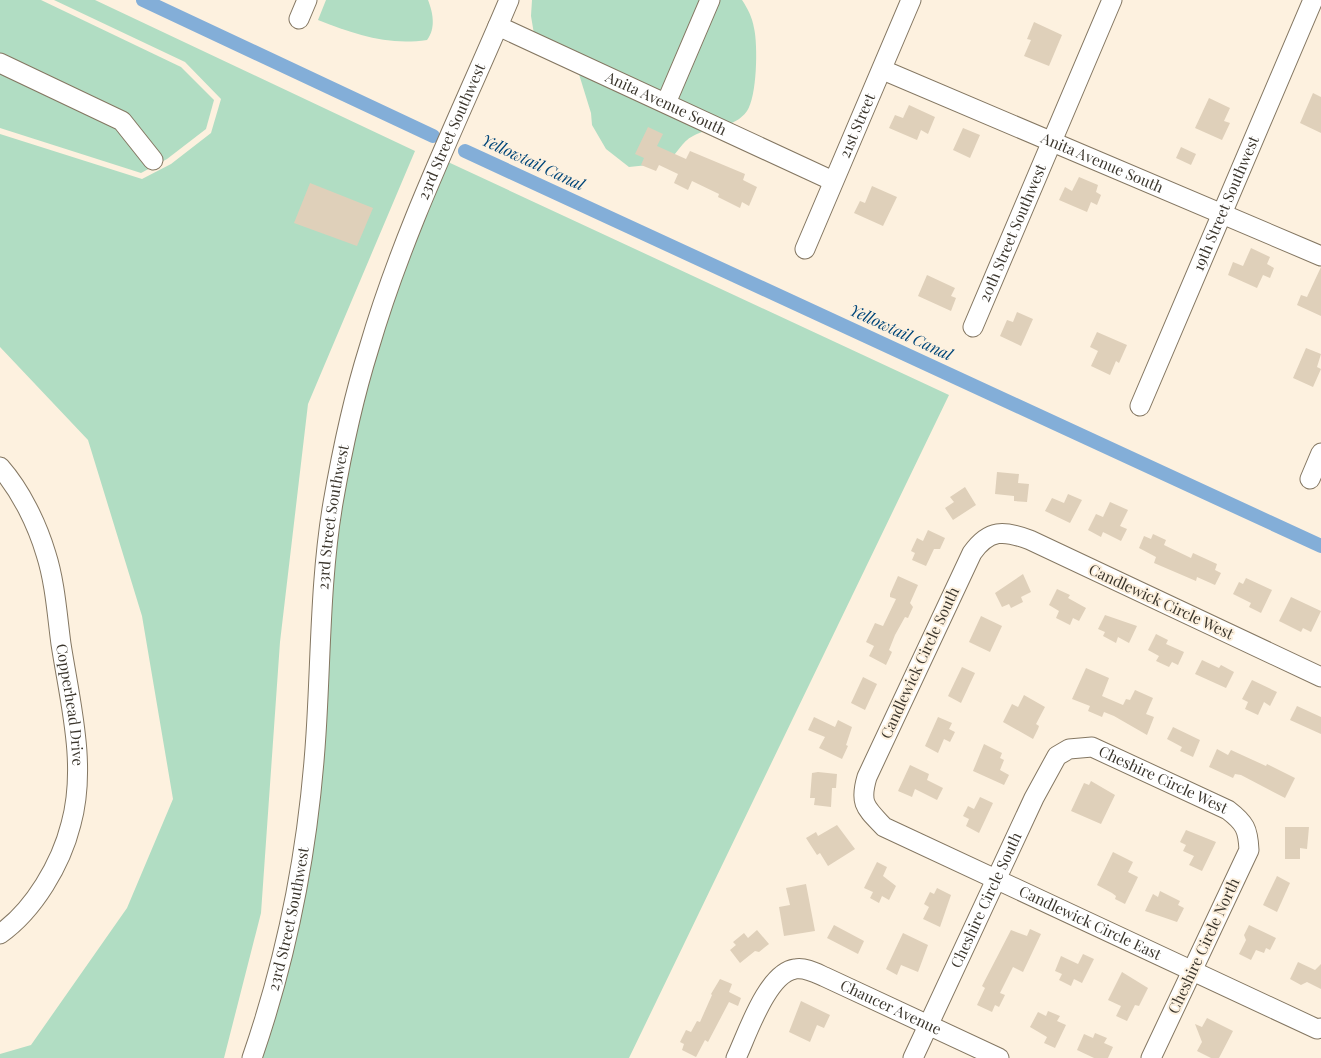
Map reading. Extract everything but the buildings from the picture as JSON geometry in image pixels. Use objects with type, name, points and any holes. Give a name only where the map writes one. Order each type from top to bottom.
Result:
[{"type":"street","points":[[299,19],[307,0]]},
{"type":"street","name":"23rd Street Southwest","points":[[252,1058],[277,979],[303,858],[316,734],[324,572],[333,503],[353,405],[368,348],[394,274],[509,0]]},
{"type":"street","points":[[666,103],[710,0]]},
{"type":"street","name":"21st Street","points":[[805,249],[883,70],[911,0]]},
{"type":"street","name":"20th Street Southwest","points":[[973,326],[1112,0]]},
{"type":"street","name":"19th Street Southwest","points":[[1140,406],[1313,0]]},
{"type":"street","name":"Anita Avenue South","points":[[498,26],[833,181]]},
{"type":"street","points":[[0,63],[122,121],[153,160]]},
{"type":"street","name":"Anita Avenue South","points":[[883,70],[1321,256]]},
{"type":"street","points":[[1310,479],[1321,453]]},
{"type":"street","name":"Copperhead Drive","points":[[0,467],[11,479],[46,554],[75,732],[78,776],[72,824],[58,861],[36,896],[8,928],[0,934]]},
{"type":"street","name":"Candlewick Circle West","points":[[1000,533],[1013,534],[1030,540],[1321,678]]},
{"type":"street","name":"Candlewick Circle South","points":[[865,808],[862,793],[867,777],[972,553],[981,540],[1000,533]]},
{"type":"street","name":"Cheshire Circle West","points":[[1069,749],[1092,748],[1149,773],[1228,810],[1240,819],[1248,832]]},
{"type":"street","name":"Cheshire Circle South","points":[[913,1058],[1034,798],[1057,756],[1069,749]]},
{"type":"street","name":"Candlewick Circle East","points":[[865,808],[884,827],[1317,1029],[1321,1028]]},
{"type":"street","name":"Cheshire Circle North","points":[[1151,1058],[1249,850],[1248,832]]},
{"type":"street","name":"Chaucer Avenue","points":[[736,1058],[772,983],[781,974],[795,969],[810,970],[998,1058]]},
{"type":"green space","points":[[0,0],[41,0],[181,67],[214,100],[206,129],[167,159],[141,173],[0,128]]},
{"type":"green space","points":[[54,0],[95,0],[415,151],[308,404],[280,642],[261,913],[224,1058],[0,1058],[0,1054],[31,1045],[127,908],[173,799],[142,616],[88,440],[0,347],[0,134],[142,179],[171,164],[211,133],[221,99],[185,62]]},
{"type":"green space","points":[[326,0],[428,0],[432,15],[432,31],[427,40],[412,41],[384,40],[358,34],[318,20]]},
{"type":"green space","points":[[532,0],[742,0],[752,20],[756,46],[755,83],[747,111],[736,121],[689,138],[667,163],[629,167],[606,149],[592,125],[591,113],[578,71],[535,40],[531,16]]},
{"type":"green space","points":[[448,162],[949,395],[629,1058],[260,1058],[284,981],[337,529],[360,407],[400,277]]},
{"type":"waterway","name":"Yellowtail Canal","points":[[143,0],[433,136]]},
{"type":"waterway","name":"Yellowtail Canal","points":[[465,151],[1321,546]]}]
